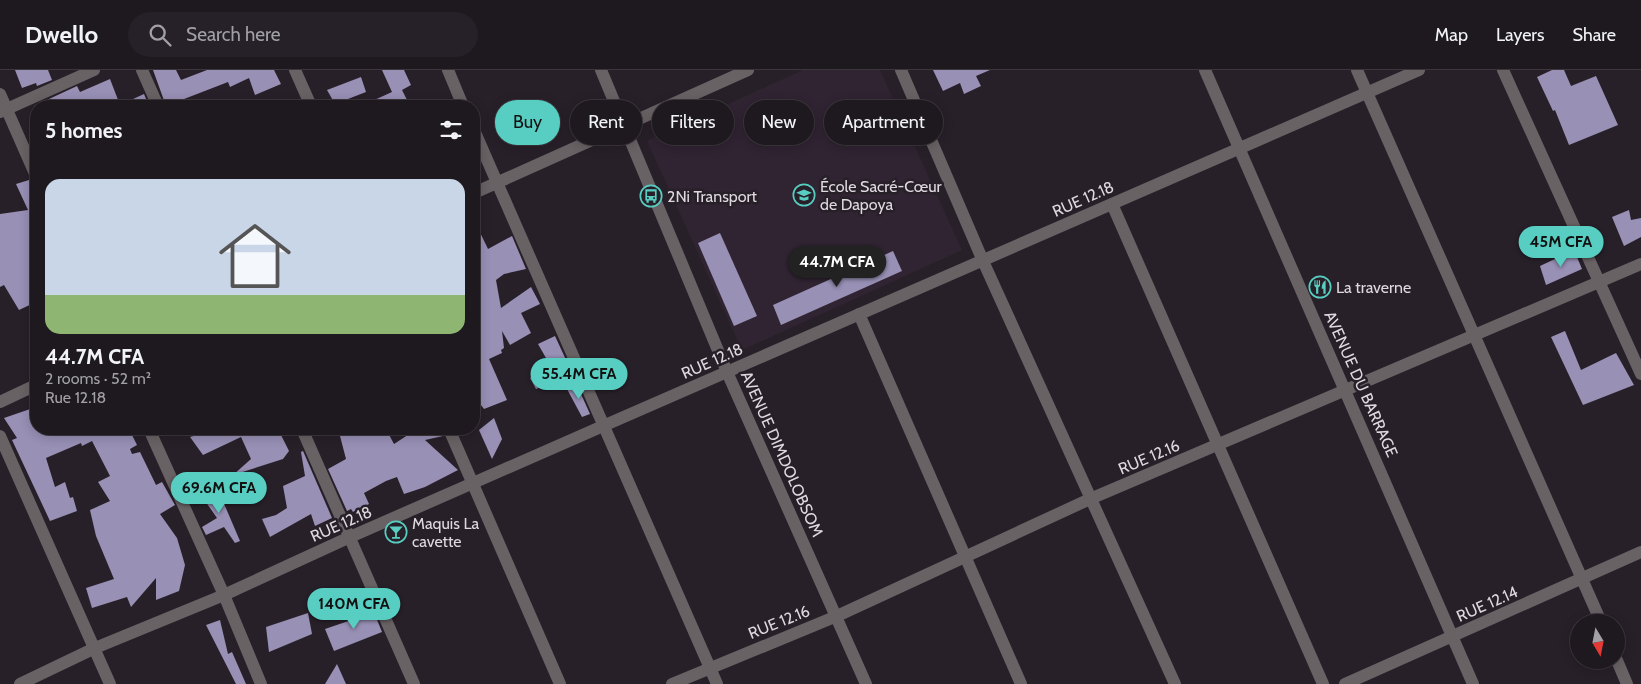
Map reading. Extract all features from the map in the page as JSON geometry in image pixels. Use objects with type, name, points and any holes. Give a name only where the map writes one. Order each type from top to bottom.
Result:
[{"type":"street","points":[[3,110],[94,70]]},
{"type":"street","points":[[142,70],[155,100]]},
{"type":"street","points":[[295,70],[308,100]]},
{"type":"street","points":[[448,70],[460,100]]},
{"type":"street","name":"AVENUE DIMDOLOBSOM","points":[[601,70],[614,100]]},
{"type":"street","points":[[642,118],[748,70]]},
{"type":"street","points":[[901,70],[983,261],[1175,684]]},
{"type":"street","name":"AVENUE DU BARRAGE","points":[[1205,70],[1454,636],[1473,684]]},
{"type":"street","points":[[1357,70],[1597,614]]},
{"type":"street","name":"RUE 12.18","points":[[20,684],[94,648],[224,596],[350,537],[1419,70]]},
{"type":"street","points":[[1503,70],[1641,374]]},
{"type":"street","points":[[0,94],[3,110],[30,164]]},
{"type":"street","points":[[480,144],[717,684]]},
{"type":"street","points":[[480,190],[582,145]]},
{"type":"street","name":"AVENUE DIMDOLOBSOM","points":[[633,145],[727,372],[866,684]]},
{"type":"street","points":[[1112,204],[1220,444],[1324,684]]},
{"type":"street","name":"RUE 12.16","points":[[672,684],[837,616],[1090,500],[1345,389],[1600,283],[1641,264]]},
{"type":"street","points":[[859,314],[1021,684]]},
{"type":"street","points":[[0,402],[30,388]]},
{"type":"street","points":[[152,435],[261,684]]},
{"type":"street","points":[[305,435],[414,684]]},
{"type":"street","points":[[452,435],[560,684]]},
{"type":"street","points":[[0,436],[110,684]]},
{"type":"street","name":"RUE 12.14","points":[[1345,684],[1582,580],[1641,552]]},
{"type":"street","points":[[1621,669],[1627,684]]},
{"type":"shaded area","name":"École Sacré-Cœur de Dapoya","points":[[803,70],[880,70],[894,100],[824,100],[824,145],[914,145],[962,250],[742,350],[647,141],[652,139],[652,145],[734,145],[734,101]]},
{"type":"building","points":[[15,70],[48,70],[52,80],[37,86],[36,83],[22,88]]},
{"type":"building","points":[[153,70],[176,70],[181,80],[207,70],[274,70],[281,84],[255,95],[249,78],[230,87],[228,82],[182,100],[164,100]]},
{"type":"building","points":[[382,70],[404,70],[411,85],[402,90],[407,100],[374,100],[392,92]]},
{"type":"building","points":[[933,70],[990,70],[976,76],[981,86],[964,94],[960,83],[943,91]]},
{"type":"building","points":[[1552,70],[1564,70],[1571,86],[1596,76],[1618,125],[1569,145],[1555,110],[1553,111],[1537,77]]},
{"type":"building","points":[[361,77],[366,92],[345,100],[333,100],[327,90]]},
{"type":"building","points":[[110,79],[118,100],[47,100],[77,86],[80,92]]},
{"type":"building","points":[[144,94],[146,100],[131,100]]},
{"type":"building","points":[[30,181],[30,305],[19,310],[4,285],[0,287],[0,214],[28,210],[16,184]]},
{"type":"building","points":[[1629,210],[1631,220],[1641,218],[1641,237],[1624,246],[1612,217]]},
{"type":"building","points":[[480,232],[488,249],[512,236],[526,269],[504,274],[496,280],[501,308],[531,287],[540,304],[521,313],[531,333],[510,345],[502,331],[504,348],[501,350],[502,353],[489,359],[507,400],[484,409],[480,404]]},
{"type":"building","points":[[720,233],[757,316],[734,326],[698,243]]},
{"type":"building","points":[[1574,250],[1582,269],[1546,285],[1540,266]]},
{"type":"building","points":[[893,251],[902,271],[781,325],[773,305]]},
{"type":"building","points":[[1565,331],[1581,370],[1616,353],[1634,385],[1583,405],[1551,337]]},
{"type":"building","points":[[555,336],[573,375],[536,389],[530,378],[550,365],[538,344]]},
{"type":"building","points":[[576,383],[590,414],[582,417],[567,389]]},
{"type":"building","points":[[30,409],[30,435],[132,435],[137,445],[130,449],[132,454],[140,452],[156,485],[162,482],[175,505],[160,514],[177,538],[185,565],[179,591],[156,600],[156,578],[131,607],[127,597],[92,608],[86,588],[114,579],[96,536],[90,510],[110,501],[98,482],[110,476],[92,441],[82,446],[81,443],[46,458],[55,487],[65,482],[70,498],[73,497],[77,511],[50,521],[12,440],[17,438],[4,418]]},
{"type":"building","points":[[494,418],[502,439],[492,459],[480,432],[480,429]]},
{"type":"building","points":[[197,435],[281,435],[289,451],[283,459],[233,475],[251,459],[241,437],[203,455],[190,437]]},
{"type":"building","points":[[389,435],[394,444],[408,435],[443,435],[425,440],[458,470],[425,487],[404,494],[397,477],[386,481],[364,493],[369,504],[353,512],[351,509],[347,511],[328,469],[346,459],[340,436]]},
{"type":"building","points":[[303,451],[332,518],[315,526],[311,514],[270,537],[262,519],[276,515],[287,508],[283,486],[305,476],[301,452]]},
{"type":"building","points":[[216,485],[240,541],[235,543],[224,527],[206,535],[202,527],[217,518],[201,495]]},
{"type":"building","points":[[371,605],[382,632],[334,651],[325,629],[366,615],[363,609]]},
{"type":"building","points":[[308,613],[312,634],[269,652],[266,627]]},
{"type":"building","points":[[220,620],[228,654],[232,652],[246,684],[236,684],[206,625]]},
{"type":"building","points":[[337,664],[346,684],[325,684]]},
{"type":"place","name":"École Sacré-Cœur de Dapoya","points":[[804,195]]},
{"type":"place","name":"2Ni Transport","points":[[651,196]]},
{"type":"place","name":"La traverne","points":[[1320,287]]},
{"type":"place","name":"Maquis La cavette","points":[[396,532]]}]
